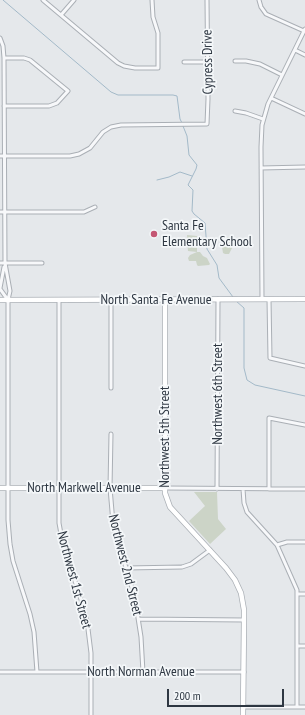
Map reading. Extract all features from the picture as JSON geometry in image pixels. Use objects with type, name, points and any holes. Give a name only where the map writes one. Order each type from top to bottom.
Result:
[{"type":"street","points":[[43,0],[124,66],[135,68],[158,68],[158,33],[153,17],[152,0]]},
{"type":"street","points":[[61,15],[74,0]]},
{"type":"street","name":"Cypress Drive","points":[[5,156],[70,156],[79,154],[90,148],[103,132],[115,126],[207,124],[207,0]]},
{"type":"street","points":[[259,0],[261,7],[266,14],[304,30],[263,119],[261,136],[262,299]]},
{"type":"street","points":[[0,38],[3,46],[4,58],[5,263],[10,291],[8,300],[8,520],[10,544],[16,572],[32,623],[36,649],[37,672]]},
{"type":"street","points":[[104,51],[107,48]]},
{"type":"street","points":[[295,50],[305,55]]},
{"type":"street","points":[[4,58],[24,58],[30,60],[68,91],[57,103],[50,106],[4,106]]},
{"type":"street","points":[[235,61],[246,61],[260,64],[282,75]]},
{"type":"street","points":[[184,62],[208,62]]},
{"type":"street","points":[[272,98],[305,114]]},
{"type":"street","points":[[235,111],[263,119]]},
{"type":"street","points":[[0,156],[5,156]]},
{"type":"street","points":[[261,168],[305,167]]},
{"type":"street","points":[[0,212],[84,212],[95,207]]},
{"type":"street","points":[[5,263],[0,289],[8,300]]},
{"type":"street","points":[[0,264],[42,263]]},
{"type":"street","name":"Northwest 6th Street","points":[[217,489],[218,299]]},
{"type":"street","points":[[269,299],[270,358],[305,366]]},
{"type":"street","name":"North Santa Fe Avenue","points":[[0,300],[305,299]]},
{"type":"street","name":"Northwest 1st Street","points":[[59,300],[60,531],[63,545],[86,616],[90,639],[91,715]]},
{"type":"street","points":[[111,300],[111,388]]},
{"type":"street","name":"Northwest 5th Street","points":[[165,300],[166,496],[170,507],[226,568],[238,586],[242,600],[244,620],[243,715]]},
{"type":"street","points":[[269,489],[269,418],[305,425]]},
{"type":"street","name":"Northwest 2nd Street","points":[[111,434],[110,488],[112,511],[115,533],[134,593],[139,619],[143,672]]},
{"type":"street","name":"North Markwell Avenue","points":[[0,488],[305,489]]},
{"type":"street","points":[[243,489],[244,503],[247,512],[277,545],[296,586],[298,594],[297,707]]},
{"type":"street","points":[[277,545],[288,542],[305,542]]},
{"type":"street","points":[[126,568],[182,567],[191,564],[210,550]]},
{"type":"street","points":[[298,594],[305,594]]},
{"type":"street","points":[[139,619],[244,620]]},
{"type":"street","points":[[297,646],[305,646]]},
{"type":"street","name":"North Norman Avenue","points":[[0,672],[244,672]]},
{"type":"street","points":[[243,707],[305,707]]},
{"type":"shaded area","points":[[187,235],[197,236],[197,252],[188,251]]},
{"type":"shaded area","points":[[227,237],[232,237],[233,246],[229,254],[225,254],[223,253],[222,247],[227,246]]},
{"type":"shaded area","points":[[200,252],[207,258],[210,264],[209,265],[198,266],[196,261],[189,261],[188,258],[190,255]]},
{"type":"shaded area","points":[[194,492],[217,492],[218,519],[226,529],[210,544],[189,521],[205,506]]},
{"type":"waterway","points":[[3,0],[111,92],[118,95],[177,96],[180,119],[182,123]]},
{"type":"waterway","points":[[183,126],[187,136],[189,155],[197,165],[188,185],[193,190],[192,211],[205,223],[207,249],[217,265],[219,278],[233,297]]},
{"type":"waterway","points":[[157,180],[180,172],[192,176]]},
{"type":"waterway","points":[[236,301],[244,308],[244,368],[247,380],[255,385],[305,396]]},
{"type":"place","name":"Santa Fe Elementary School","points":[[154,234]]}]
